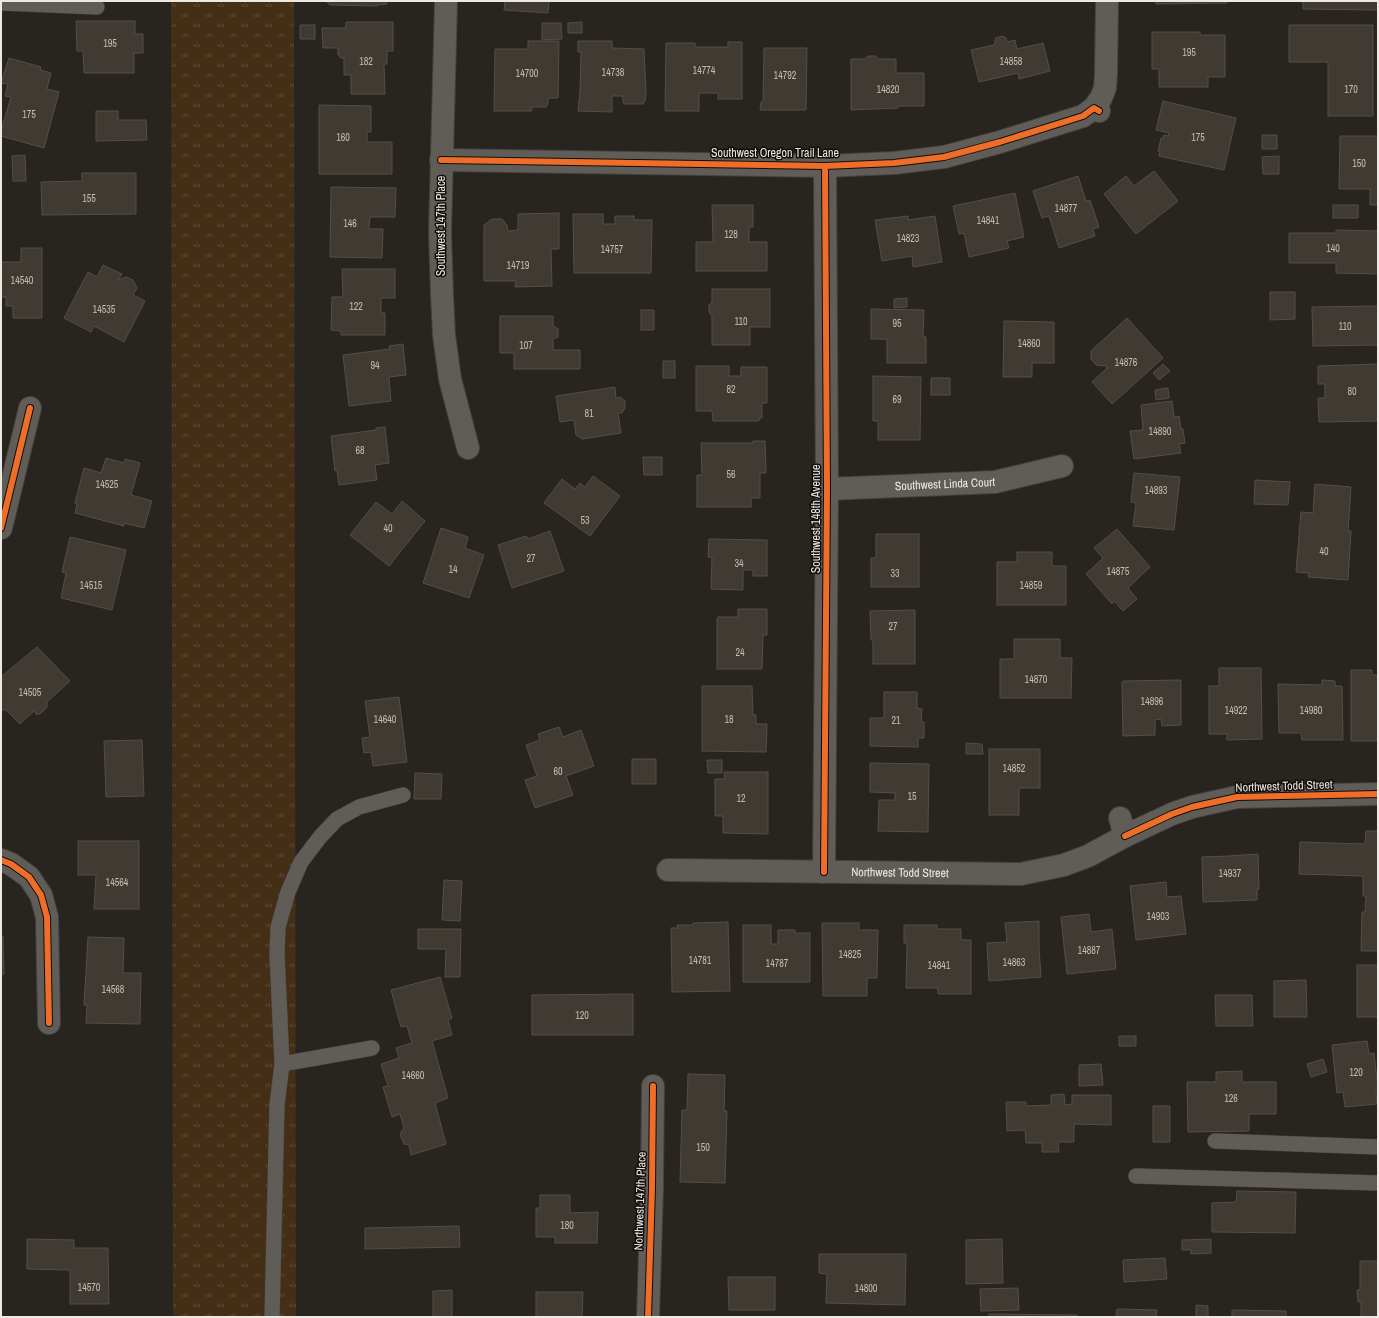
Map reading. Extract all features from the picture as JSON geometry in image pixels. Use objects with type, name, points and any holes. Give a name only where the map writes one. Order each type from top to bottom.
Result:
[{"type":"street","name":"Southwest 147th Place","points":[[446,1],[440,232],[444,335],[450,379],[468,448]]},
{"type":"street","name":"Southwest Oregon Trail Lane","points":[[442,160],[825,166],[894,163],[944,157],[1060,124],[1083,116],[1097,109],[1105,88],[1107,1]]},
{"type":"street","name":"Southwest 148th Avenue","points":[[824,872],[827,489],[825,166]]},
{"type":"street","points":[[1,528],[30,408]]},
{"type":"street","name":"Southwest Linda Court","points":[[827,489],[995,482],[1062,466]]},
{"type":"street","name":"Northwest Todd Street","points":[[668,870],[1021,874],[1064,865],[1088,856],[1122,827],[1172,814],[1192,807],[1237,797],[1378,794]]},
{"type":"street","points":[[1,860],[11,864],[28,877],[41,895],[47,917],[49,1023]]},
{"type":"street","name":"Northwest 147th Place","points":[[648,1317],[654,1086]]},
{"type":"lane","points":[[1,3],[97,7]]},
{"type":"lane","points":[[272,1317],[277,1105],[282,1064],[277,953],[278,927],[288,892],[301,862],[337,819],[359,807],[403,795]]},
{"type":"lane","points":[[282,1064],[372,1048]]},
{"type":"lane","points":[[1215,1141],[1378,1147]]},
{"type":"lane","points":[[1136,1176],[1378,1183]]},
{"type":"green space","points":[[171,1],[294,1],[296,1317],[173,1317]]},
{"type":"building","points":[[326,1],[387,1],[387,4],[377,6],[330,5]]},
{"type":"building","points":[[505,1],[549,1],[548,13],[504,10]]},
{"type":"building","points":[[1156,1],[1227,1],[1227,3],[1156,4]]},
{"type":"building","points":[[1303,1],[1378,1],[1378,10],[1303,9]]},
{"type":"building","points":[[76,21],[135,21],[135,34],[143,34],[143,53],[134,53],[134,73],[84,73],[83,51],[77,51]]},
{"type":"building","points":[[346,22],[393,22],[393,51],[387,51],[387,64],[384,64],[385,94],[351,94],[351,75],[344,75],[344,58],[341,58],[338,55],[338,48],[323,48],[322,28],[346,28]]},
{"type":"building","points":[[582,22],[582,33],[568,33],[568,23]]},
{"type":"building","points":[[542,23],[561,23],[562,39],[542,40]]},
{"type":"building","points":[[300,25],[315,25],[315,39],[300,39]]},
{"type":"building","points":[[1289,25],[1373,25],[1373,116],[1328,116],[1328,62],[1289,62]]},
{"type":"building","points":[[1152,32],[1200,32],[1200,35],[1225,35],[1225,77],[1208,77],[1208,87],[1159,87],[1159,69],[1152,69]]},
{"type":"building","points":[[1002,36],[1006,38],[1007,42],[1015,40],[1017,49],[1043,43],[1050,71],[1019,79],[1018,73],[979,82],[971,50],[994,45],[996,38]]},
{"type":"building","points":[[528,41],[559,41],[558,98],[548,98],[548,104],[546,107],[531,107],[532,111],[494,111],[495,49],[528,49]]},
{"type":"building","points":[[578,41],[612,41],[612,48],[644,49],[646,92],[645,101],[643,104],[624,104],[622,96],[612,96],[612,112],[578,111],[581,52],[578,52]]},
{"type":"building","points":[[728,42],[742,42],[742,99],[718,99],[718,93],[699,93],[699,111],[665,111],[666,43],[695,43],[695,47],[728,47]]},
{"type":"building","points":[[764,48],[807,48],[806,110],[760,110],[761,102],[763,102]]},
{"type":"building","points":[[868,56],[876,56],[878,59],[896,59],[896,73],[924,73],[924,106],[898,106],[898,108],[851,110],[851,59],[865,59]]},
{"type":"building","points":[[9,58],[41,67],[40,70],[51,73],[47,89],[59,92],[44,148],[1,136],[1,131],[11,97],[5,96],[8,84],[1,83]]},
{"type":"building","points":[[1163,101],[1236,118],[1224,170],[1159,156],[1160,152],[1158,151],[1161,138],[1163,139],[1164,135],[1168,136],[1169,133],[1156,130]]},
{"type":"building","points":[[319,105],[371,106],[371,132],[367,132],[367,142],[392,142],[392,174],[319,174]]},
{"type":"building","points":[[96,111],[118,111],[118,120],[146,120],[147,140],[96,141]]},
{"type":"building","points":[[1262,135],[1277,135],[1277,149],[1262,149]]},
{"type":"building","points":[[1340,136],[1378,136],[1378,205],[1370,205],[1370,189],[1339,189]]},
{"type":"building","points":[[25,155],[26,181],[13,181],[12,156]]},
{"type":"building","points":[[1279,156],[1279,174],[1263,174],[1262,157]]},
{"type":"building","points":[[1154,171],[1178,201],[1136,234],[1104,194],[1126,176],[1134,186]]},
{"type":"building","points":[[82,173],[136,173],[136,214],[42,215],[41,182],[82,181]]},
{"type":"building","points":[[1078,176],[1086,201],[1090,200],[1099,227],[1093,229],[1095,236],[1059,248],[1049,216],[1042,218],[1033,191]]},
{"type":"building","points":[[331,187],[396,188],[395,217],[370,217],[369,229],[383,229],[382,258],[330,257]]},
{"type":"building","points":[[1015,193],[1024,237],[1007,241],[1009,248],[969,257],[964,233],[959,234],[953,206]]},
{"type":"building","points":[[712,205],[753,205],[753,227],[749,227],[749,242],[767,242],[767,271],[696,271],[696,242],[713,242]]},
{"type":"building","points":[[1333,205],[1358,205],[1358,218],[1333,218]]},
{"type":"building","points":[[559,213],[559,249],[551,249],[552,286],[515,287],[516,281],[484,281],[484,225],[492,219],[502,219],[507,225],[508,231],[518,230],[518,214]]},
{"type":"building","points":[[573,214],[603,214],[603,224],[615,224],[615,216],[634,216],[634,220],[652,220],[651,273],[574,273]]},
{"type":"building","points":[[908,216],[908,220],[935,216],[942,262],[913,267],[912,256],[882,261],[875,220]]},
{"type":"building","points":[[1336,230],[1378,231],[1378,274],[1336,273],[1336,263],[1289,263],[1289,233],[1336,233]]},
{"type":"building","points":[[21,248],[42,248],[42,318],[13,318],[13,306],[6,306],[6,297],[1,297],[1,262],[21,262]]},
{"type":"building","points":[[103,265],[122,274],[118,280],[126,277],[133,280],[137,288],[133,295],[145,301],[124,342],[94,326],[91,332],[64,318],[88,272],[97,277]]},
{"type":"building","points":[[342,269],[395,269],[395,298],[381,298],[381,313],[385,313],[385,335],[341,335],[341,331],[331,330],[332,297],[343,297]]},
{"type":"building","points":[[712,289],[770,289],[770,327],[750,327],[750,345],[712,345],[712,316],[709,312],[709,305],[712,302]]},
{"type":"building","points":[[1270,292],[1295,292],[1295,319],[1270,320]]},
{"type":"building","points":[[907,298],[907,307],[894,308],[894,299]]},
{"type":"building","points":[[1378,306],[1378,345],[1313,346],[1312,307]]},
{"type":"building","points":[[871,309],[924,310],[923,337],[926,337],[926,363],[887,363],[887,339],[871,339]]},
{"type":"building","points":[[641,310],[654,310],[654,330],[641,330]]},
{"type":"building","points":[[500,316],[553,316],[553,326],[558,329],[558,337],[553,339],[553,350],[580,350],[580,369],[514,369],[514,353],[500,353]]},
{"type":"building","points":[[1127,318],[1163,358],[1112,404],[1092,382],[1107,368],[1106,366],[1096,365],[1091,359],[1091,351]]},
{"type":"building","points":[[1004,321],[1054,322],[1054,363],[1032,363],[1032,377],[1003,377]]},
{"type":"building","points":[[403,344],[406,375],[389,377],[391,401],[349,406],[343,355],[390,349],[389,346]]},
{"type":"building","points":[[663,361],[675,361],[675,378],[663,378]]},
{"type":"building","points":[[1163,364],[1170,371],[1159,380],[1153,373]]},
{"type":"building","points":[[1378,364],[1378,421],[1319,422],[1318,398],[1325,398],[1325,384],[1318,384],[1318,366]]},
{"type":"building","points":[[696,366],[729,366],[729,376],[741,376],[741,367],[767,367],[767,403],[762,403],[762,418],[759,418],[759,421],[713,421],[712,411],[696,411]]},
{"type":"building","points":[[873,376],[921,377],[920,440],[878,440],[878,421],[873,421]]},
{"type":"building","points":[[931,378],[950,378],[950,395],[931,395]]},
{"type":"building","points":[[615,387],[616,398],[620,397],[625,401],[625,408],[622,413],[618,413],[621,433],[582,439],[576,435],[574,420],[560,422],[556,396]]},
{"type":"building","points":[[1168,388],[1169,398],[1156,400],[1155,390]]},
{"type":"building","points":[[1172,401],[1174,417],[1179,416],[1181,429],[1183,429],[1185,443],[1179,444],[1181,453],[1134,459],[1130,431],[1143,430],[1141,405]]},
{"type":"building","points":[[385,427],[389,463],[375,465],[377,480],[339,485],[337,470],[335,471],[331,436],[376,430],[376,428]]},
{"type":"building","points":[[753,441],[765,441],[766,473],[760,473],[760,498],[751,498],[751,507],[697,507],[697,475],[702,475],[701,443],[753,443]]},
{"type":"building","points":[[643,457],[662,457],[662,475],[644,475]]},
{"type":"building","points":[[106,458],[124,463],[125,459],[140,463],[131,495],[152,501],[144,528],[124,523],[124,526],[75,513],[77,504],[75,503],[84,468],[101,473]]},
{"type":"building","points":[[1134,473],[1180,477],[1174,530],[1133,526],[1136,503],[1131,502]]},
{"type":"building","points":[[593,476],[620,496],[590,536],[544,503],[562,479],[575,489],[580,483],[585,487]]},
{"type":"building","points":[[1255,480],[1290,482],[1288,505],[1254,504]]},
{"type":"building","points":[[1315,484],[1351,487],[1348,531],[1351,531],[1348,580],[1308,577],[1309,573],[1296,572],[1301,512],[1313,513]]},
{"type":"building","points":[[402,501],[425,521],[389,566],[350,535],[376,502],[392,514]]},
{"type":"building","points":[[441,528],[468,537],[465,548],[484,555],[469,598],[423,583]]},
{"type":"building","points":[[1117,529],[1150,567],[1128,588],[1137,599],[1123,611],[1114,601],[1112,604],[1086,574],[1103,558],[1094,548]]},
{"type":"building","points":[[550,531],[564,571],[512,588],[498,545],[526,536],[528,539]]},
{"type":"building","points":[[876,534],[919,534],[919,587],[871,587],[871,558],[876,558]]},
{"type":"building","points":[[70,537],[126,550],[112,610],[61,598],[66,573],[62,572]]},
{"type":"building","points":[[709,539],[767,540],[767,576],[753,576],[753,570],[743,570],[743,590],[711,589],[712,557],[708,557]]},
{"type":"building","points":[[1017,552],[1052,552],[1052,566],[1066,566],[1066,605],[997,605],[997,562],[1017,562]]},
{"type":"building","points":[[738,609],[767,609],[767,635],[763,635],[762,669],[717,669],[718,617],[738,617]]},
{"type":"building","points":[[915,610],[915,664],[873,664],[873,640],[871,640],[870,611]]},
{"type":"building","points":[[1014,639],[1060,639],[1060,658],[1072,658],[1071,698],[1000,698],[1000,659],[1014,659]]},
{"type":"building","points":[[37,647],[70,681],[47,702],[47,707],[40,714],[36,714],[34,711],[20,724],[6,710],[1,710],[1,677]]},
{"type":"building","points":[[1219,668],[1261,668],[1262,739],[1227,740],[1227,734],[1209,734],[1209,686],[1219,686]]},
{"type":"building","points":[[1351,670],[1372,670],[1372,675],[1378,675],[1378,741],[1351,741]]},
{"type":"building","points":[[1181,680],[1181,725],[1162,726],[1161,719],[1155,720],[1155,735],[1123,736],[1123,681]]},
{"type":"building","points":[[1322,680],[1335,681],[1335,686],[1342,686],[1343,740],[1302,740],[1301,733],[1279,733],[1278,684],[1322,685]]},
{"type":"building","points":[[702,686],[752,686],[753,715],[756,715],[756,724],[767,724],[766,752],[702,751]]},
{"type":"building","points":[[884,692],[917,692],[917,708],[922,709],[921,722],[924,722],[924,738],[918,738],[918,747],[870,746],[870,718],[884,718]]},
{"type":"building","points":[[399,697],[407,762],[373,766],[371,752],[364,753],[362,738],[370,737],[365,701]]},
{"type":"building","points":[[559,727],[563,737],[581,730],[594,766],[566,776],[573,795],[535,808],[525,780],[537,776],[526,745],[540,740],[538,734]]},
{"type":"building","points":[[142,740],[144,796],[106,797],[104,741]]},
{"type":"building","points":[[966,743],[982,744],[983,754],[966,754]]},
{"type":"building","points":[[989,749],[1040,749],[1040,788],[1019,788],[1019,815],[989,815]]},
{"type":"building","points":[[632,759],[656,759],[656,784],[632,784]]},
{"type":"building","points":[[707,760],[722,760],[722,773],[708,773]]},
{"type":"building","points":[[870,763],[929,764],[928,832],[878,831],[879,800],[895,800],[895,793],[870,792]]},
{"type":"building","points":[[724,772],[768,772],[768,834],[723,833],[723,816],[715,816],[715,779],[725,779]]},
{"type":"building","points":[[415,773],[442,774],[441,799],[414,799]]},
{"type":"building","points":[[1366,831],[1378,831],[1378,951],[1361,951],[1362,912],[1365,912],[1366,896],[1363,896],[1363,876],[1299,874],[1300,842],[1365,844]]},
{"type":"building","points":[[78,841],[139,841],[139,909],[94,909],[96,875],[78,875]]},
{"type":"building","points":[[1258,854],[1259,889],[1257,889],[1257,900],[1203,902],[1202,857]]},
{"type":"building","points":[[444,880],[462,881],[460,921],[442,920]]},
{"type":"building","points":[[1166,882],[1167,897],[1181,896],[1186,934],[1136,940],[1130,886]]},
{"type":"building","points":[[1089,914],[1091,932],[1112,929],[1116,969],[1067,974],[1061,917]]},
{"type":"building","points":[[1039,921],[1041,977],[989,981],[987,943],[1007,942],[1005,923]]},
{"type":"building","points":[[728,922],[730,991],[672,992],[671,928],[678,928],[677,925],[693,925],[693,923]]},
{"type":"building","points":[[822,923],[859,923],[859,930],[878,930],[877,978],[867,978],[867,996],[823,996]]},
{"type":"building","points":[[743,925],[771,925],[771,944],[778,944],[778,930],[795,930],[795,933],[810,933],[810,982],[743,982]]},
{"type":"building","points":[[904,925],[937,925],[937,929],[961,929],[961,940],[971,940],[971,994],[938,994],[938,988],[906,988],[907,943],[904,943]]},
{"type":"building","points":[[418,929],[461,929],[460,977],[445,977],[446,949],[418,949]]},
{"type":"building","points":[[1,936],[3,936],[4,974],[1,974]]},
{"type":"building","points":[[88,937],[124,938],[123,973],[141,973],[140,1024],[86,1023],[87,1005],[84,1005]]},
{"type":"building","points":[[1357,965],[1378,965],[1378,1017],[1357,1017]]},
{"type":"building","points":[[440,977],[452,1018],[448,1020],[452,1035],[432,1041],[448,1098],[435,1103],[446,1144],[411,1155],[409,1145],[404,1144],[400,1134],[404,1128],[400,1114],[392,1117],[383,1087],[388,1086],[381,1064],[399,1058],[396,1048],[412,1043],[407,1026],[401,1027],[391,990]]},
{"type":"building","points":[[1306,980],[1307,1017],[1274,1017],[1274,981]]},
{"type":"building","points":[[633,994],[633,1035],[532,1035],[532,995]]},
{"type":"building","points":[[1215,995],[1252,995],[1253,1026],[1216,1026]]},
{"type":"building","points":[[1119,1036],[1136,1036],[1136,1046],[1119,1046]]},
{"type":"building","points":[[1367,1041],[1369,1054],[1374,1053],[1378,1089],[1376,1091],[1377,1104],[1345,1107],[1343,1092],[1337,1093],[1332,1045]]},
{"type":"building","points":[[1323,1059],[1327,1072],[1311,1077],[1307,1064]]},
{"type":"building","points":[[1101,1064],[1103,1085],[1079,1086],[1079,1065]]},
{"type":"building","points":[[1242,1071],[1242,1082],[1276,1082],[1276,1114],[1249,1114],[1249,1131],[1188,1132],[1187,1082],[1216,1082],[1216,1072]]},
{"type":"building","points":[[688,1074],[725,1075],[724,1111],[727,1111],[725,1183],[680,1182],[682,1110],[687,1110]]},
{"type":"building","points":[[1064,1094],[1065,1105],[1072,1104],[1072,1095],[1111,1095],[1111,1125],[1074,1124],[1074,1142],[1058,1142],[1059,1152],[1042,1152],[1042,1143],[1026,1143],[1025,1130],[1007,1131],[1006,1102],[1026,1102],[1026,1106],[1051,1105],[1051,1095]]},
{"type":"building","points":[[1153,1106],[1170,1106],[1170,1142],[1153,1142]]},
{"type":"building","points":[[1237,1191],[1296,1192],[1295,1233],[1212,1232],[1212,1203],[1236,1202]]},
{"type":"building","points":[[540,1195],[570,1195],[570,1213],[598,1212],[597,1243],[555,1243],[555,1237],[536,1237],[536,1208],[540,1208]]},
{"type":"building","points":[[459,1226],[460,1247],[365,1249],[365,1228]]},
{"type":"building","points":[[27,1239],[74,1240],[74,1248],[108,1248],[109,1304],[70,1304],[70,1270],[27,1269]]},
{"type":"building","points":[[1002,1239],[1003,1283],[966,1284],[966,1240]]},
{"type":"building","points":[[1211,1239],[1211,1253],[1191,1254],[1191,1250],[1182,1250],[1182,1240]]},
{"type":"building","points":[[819,1254],[906,1254],[905,1305],[826,1303],[827,1274],[819,1273]]},
{"type":"building","points":[[1165,1258],[1167,1279],[1124,1282],[1123,1260]]},
{"type":"building","points":[[1360,1261],[1378,1261],[1378,1317],[1361,1317],[1361,1302],[1358,1302],[1357,1290],[1360,1290]]},
{"type":"building","points":[[728,1277],[775,1277],[775,1310],[729,1310]]},
{"type":"building","points":[[1018,1288],[1019,1310],[981,1311],[980,1289]]},
{"type":"building","points":[[452,1290],[452,1317],[433,1317],[433,1291]]},
{"type":"building","points":[[536,1292],[583,1292],[582,1317],[536,1317]]},
{"type":"building","points":[[1196,1305],[1208,1306],[1208,1317],[1196,1317]]},
{"type":"building","points":[[1117,1309],[1157,1310],[1156,1317],[1116,1317]]},
{"type":"building","points":[[1232,1310],[1286,1311],[1286,1317],[1232,1317]]},
{"type":"building","points":[[989,1314],[1077,1315],[1077,1317],[989,1317]]},
{"type":"cycle path","points":[[441,160],[825,166],[894,163],[944,157],[1000,142],[1083,116],[1094,108],[1099,111]]},
{"type":"cycle path","points":[[824,872],[827,489],[825,166]]},
{"type":"cycle path","points":[[1,528],[30,408]]},
{"type":"cycle path","points":[[1125,836],[1172,814],[1192,807],[1237,797],[1378,794]]},
{"type":"cycle path","points":[[1,860],[11,864],[29,877],[41,895],[47,917],[49,1023]]},
{"type":"cycle path","points":[[648,1317],[652,1188],[653,1086]]}]
